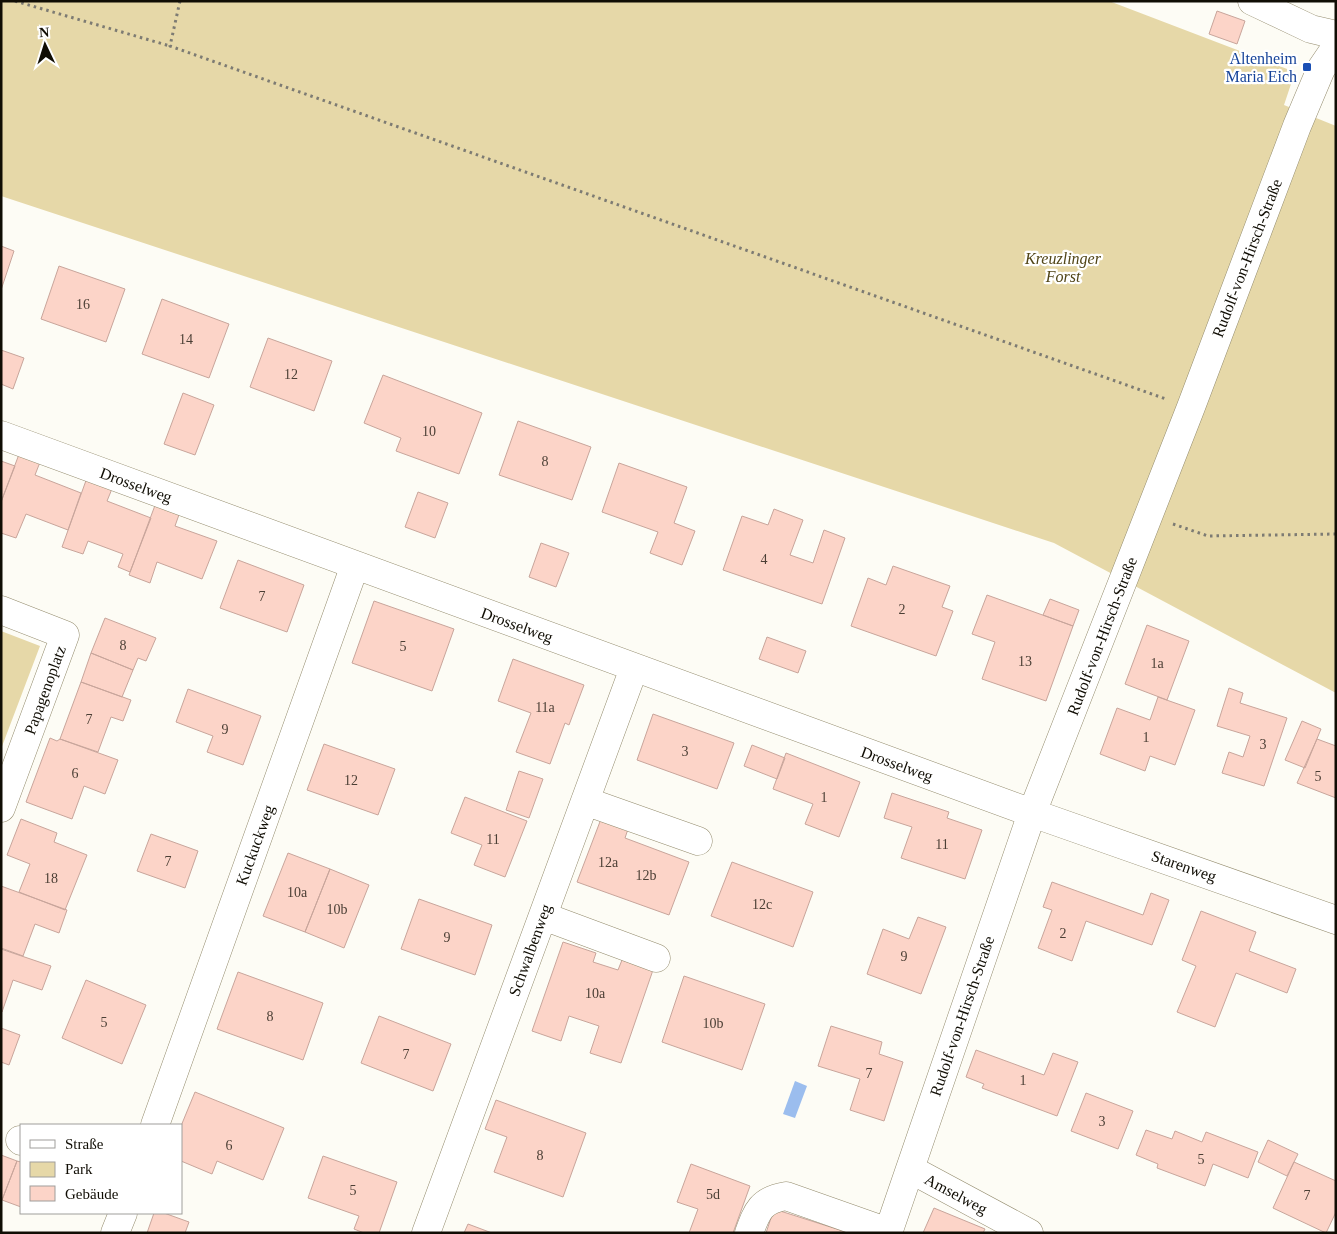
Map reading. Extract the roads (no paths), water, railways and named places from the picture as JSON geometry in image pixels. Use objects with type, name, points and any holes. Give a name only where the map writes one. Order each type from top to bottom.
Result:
[{"type":"street","points":[[1252,1],[1311,28],[1336,35]]},
{"type":"street","name":"Rudolf-von-Hirsch-Straße","points":[[888,1232],[1032,813],[1191,408],[1297,126],[1321,69],[1336,47]]},
{"type":"street","name":"Drosselweg","points":[[1,435],[1032,813]]},
{"type":"street","name":"Kuckuckweg","points":[[155,1124],[355,565]]},
{"type":"street","name":"Papagenoplatz","points":[[1,610],[64,634],[2,809]]},
{"type":"street","name":"Schwalbenweg","points":[[426,1233],[634,668]]},
{"type":"street","points":[[585,800],[698,842]]},
{"type":"street","name":"Starenweg","points":[[1032,813],[1336,920]]},
{"type":"street","points":[[543,916],[656,958]]},
{"type":"street","name":"Amselweg","points":[[910,1169],[1029,1233]]},
{"type":"street","points":[[749,1233],[758,1210],[772,1198],[786,1196],[888,1232]]},
{"type":"street","points":[[115,1233],[123,1214]]},
{"type":"water","points":[[795,1081],[807,1086],[795,1118],[783,1114]]},
{"type":"place","name":"Altenheim Maria Eich","points":[[1307,67]]},
{"type":"park label","name":"Kreuzlinger Forst","points":[[1063,267]]}]
